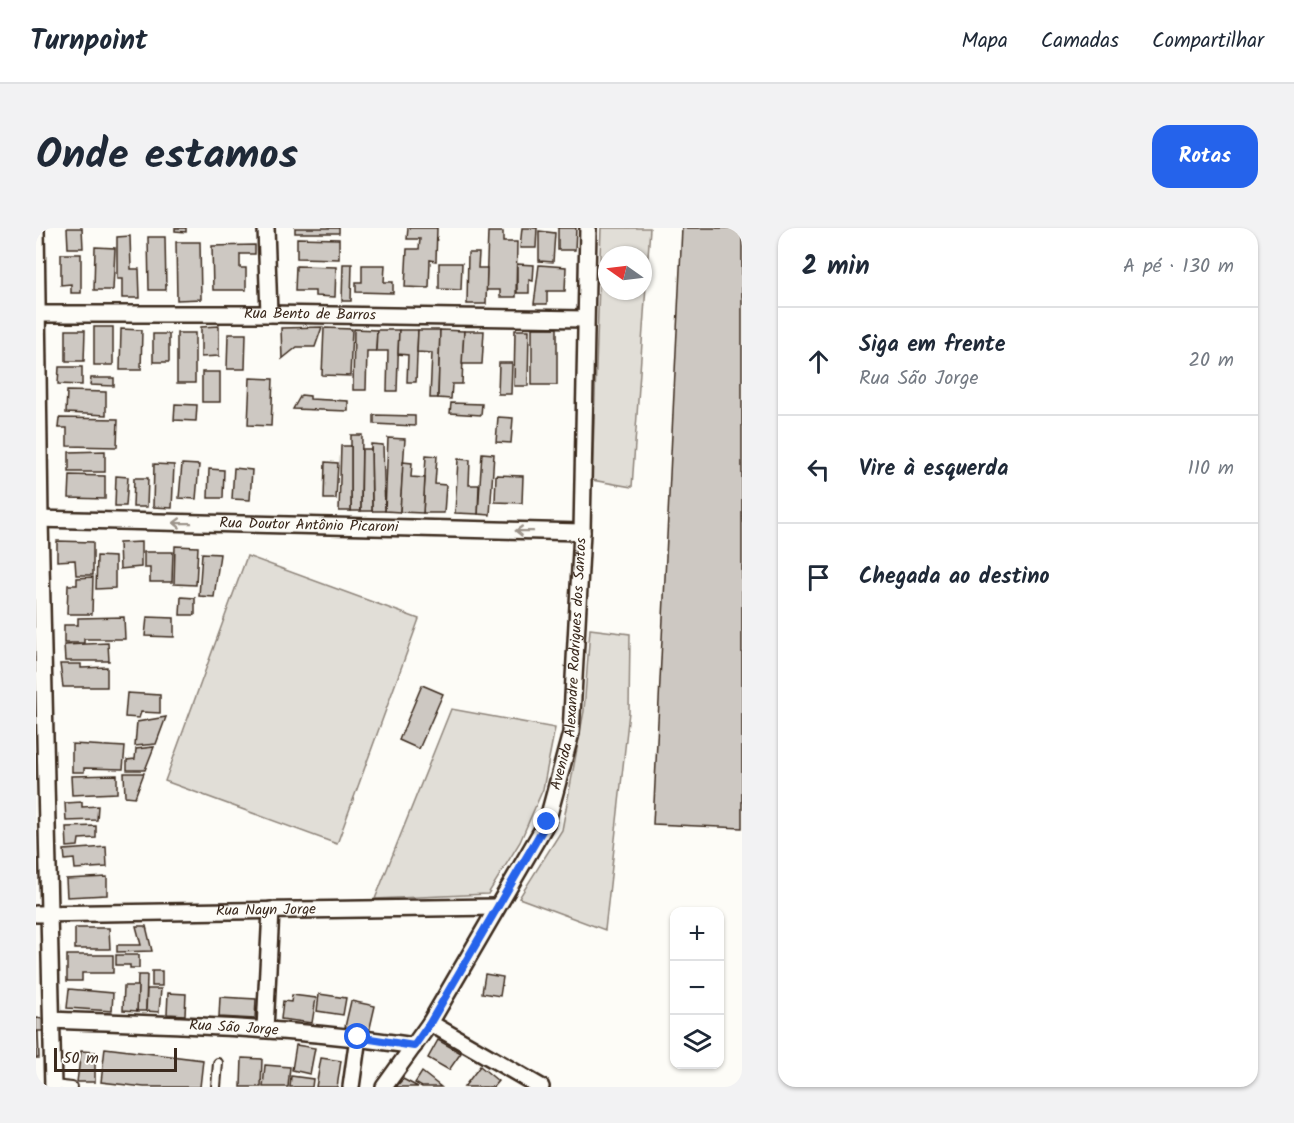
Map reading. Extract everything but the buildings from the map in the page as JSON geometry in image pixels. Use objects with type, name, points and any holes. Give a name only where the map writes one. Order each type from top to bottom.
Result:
[{"type":"street","points":[[36,228],[43,914],[52,1020],[53,1086]]},
{"type":"street","points":[[266,228],[269,314]]},
{"type":"street","name":"Avenida Alexandre Rodrigues dos Santos","points":[[384,1087],[430,1023],[547,822],[571,733],[582,532],[588,228]]},
{"type":"street","name":"Rua Bento de Barros","points":[[37,315],[269,314],[585,319]]},
{"type":"street","name":"Rua Doutor Antônio Picaroni","points":[[38,519],[582,532]]},
{"type":"street","name":"Rua Nayn Jorge","points":[[43,914],[496,907]]},
{"type":"street","points":[[265,1029],[271,910]]},
{"type":"street","name":"Rua São Jorge","points":[[52,1020],[265,1029],[358,1037],[414,1046]]},
{"type":"street","points":[[430,1023],[541,1087]]},
{"type":"street","points":[[351,1087],[358,1037]]},
{"type":"lane","points":[[216,1087],[218,1063]]},
{"type":"lane","points":[[53,1086],[72,1087]]},
{"type":"shaded area","points":[[601,228],[650,228],[649,246],[600,246]]},
{"type":"shaded area","points":[[598,300],[645,300],[632,487],[592,480]]},
{"type":"shaded area","points":[[247,556],[419,619],[337,844],[165,781]]},
{"type":"shaded area","points":[[590,629],[630,634],[629,712],[605,930],[519,898],[562,830],[584,711]]},
{"type":"shaded area","points":[[451,709],[555,728],[543,789],[520,842],[488,894],[375,899]]},
{"type":"route","points":[[358,1037],[414,1046],[430,1023],[547,822]]}]
